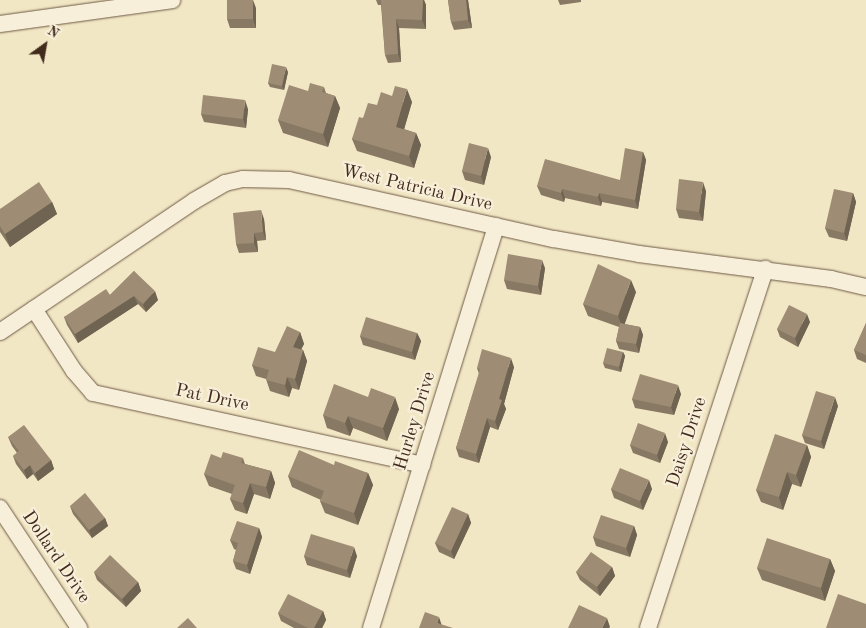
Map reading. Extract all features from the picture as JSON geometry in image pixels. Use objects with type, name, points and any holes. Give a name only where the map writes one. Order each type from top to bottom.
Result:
[{"type":"street","points":[[0,24],[172,0]]},
{"type":"street","name":"West Patricia Drive","points":[[0,332],[194,201],[225,184],[243,179],[289,180],[496,226],[639,254],[765,269],[866,287]]},
{"type":"street","name":"Hurley Drive","points":[[371,628],[496,226]]},
{"type":"street","name":"Daisy Drive","points":[[648,628],[765,269]]},
{"type":"street","name":"Pat Drive","points":[[34,309],[74,371],[93,393],[422,465]]},
{"type":"street","name":"Dollard Drive","points":[[0,508],[79,628]]},
{"type":"building","points":[[227,0],[253,0],[253,19],[227,19]]},
{"type":"building","points":[[381,0],[423,0],[422,20],[396,19],[398,54],[385,55]]},
{"type":"building","points":[[448,0],[466,0],[468,20],[451,22]]},
{"type":"building","points":[[272,64],[286,67],[282,86],[268,83]]},
{"type":"building","points":[[310,83],[324,87],[322,92],[335,96],[323,134],[278,120],[289,85],[308,91]]},
{"type":"building","points":[[395,86],[407,89],[396,127],[416,133],[409,156],[352,139],[359,117],[363,118],[368,103],[377,105],[381,92],[392,96]]},
{"type":"building","points":[[203,95],[245,100],[243,119],[201,114]]},
{"type":"building","points":[[469,143],[488,148],[481,176],[462,171]]},
{"type":"building","points":[[625,148],[643,152],[635,200],[599,193],[598,197],[562,189],[561,193],[537,186],[545,159],[620,180]]},
{"type":"building","points":[[679,179],[703,182],[699,212],[676,209]]},
{"type":"building","points":[[39,182],[52,202],[5,234],[0,226],[0,209]]},
{"type":"building","points":[[834,189],[853,193],[844,233],[825,228]]},
{"type":"building","points":[[261,210],[263,232],[254,233],[254,243],[236,244],[233,213]]},
{"type":"building","points":[[508,254],[542,260],[538,286],[504,280]]},
{"type":"building","points":[[598,264],[631,280],[618,316],[583,304]]},
{"type":"building","points":[[134,271],[155,291],[143,304],[134,296],[75,334],[64,317],[106,289],[110,295]]},
{"type":"building","points":[[789,305],[807,314],[795,338],[777,329]]},
{"type":"building","points":[[366,317],[417,333],[412,352],[360,336]]},
{"type":"building","points":[[620,323],[640,327],[636,344],[616,341]]},
{"type":"building","points":[[866,323],[866,355],[854,350]]},
{"type":"building","points":[[287,326],[300,332],[293,347],[303,350],[295,379],[287,377],[285,385],[266,380],[269,370],[252,365],[258,347],[275,352]]},
{"type":"building","points":[[607,348],[623,352],[619,367],[603,363]]},
{"type":"building","points":[[482,349],[511,358],[499,399],[502,400],[495,421],[487,418],[476,454],[456,448],[480,369],[477,368]]},
{"type":"building","points":[[640,374],[678,385],[671,407],[632,399]]},
{"type":"building","points":[[334,384],[368,397],[371,388],[395,397],[383,428],[348,416],[345,423],[323,415]]},
{"type":"building","points":[[816,391],[835,397],[821,441],[802,435]]},
{"type":"building","points":[[638,423],[665,433],[657,455],[630,445]]},
{"type":"building","points":[[24,425],[51,460],[35,473],[30,465],[24,470],[13,456],[19,451],[8,437]]},
{"type":"building","points":[[775,434],[807,445],[796,475],[787,472],[779,497],[756,490]]},
{"type":"building","points":[[299,450],[334,465],[335,461],[368,473],[354,513],[320,501],[324,491],[288,476]]},
{"type":"building","points":[[223,452],[243,458],[241,463],[271,471],[266,487],[250,483],[243,503],[230,499],[235,485],[204,474],[211,454],[221,458]]},
{"type":"building","points":[[620,468],[649,480],[640,501],[611,489]]},
{"type":"building","points":[[85,493],[105,518],[89,530],[70,506]]},
{"type":"building","points":[[452,507],[468,514],[451,551],[435,543]]},
{"type":"building","points":[[601,515],[634,526],[626,548],[593,537]]},
{"type":"building","points":[[237,521],[259,528],[247,565],[233,561],[238,543],[230,540]]},
{"type":"building","points":[[311,534],[354,547],[347,570],[304,556]]},
{"type":"building","points":[[767,538],[830,559],[821,588],[757,568]]},
{"type":"building","points":[[591,552],[612,567],[597,587],[576,572]]},
{"type":"building","points":[[110,555],[138,582],[122,599],[94,572]]},
{"type":"building","points":[[288,594],[323,611],[314,628],[308,628],[278,613]]},
{"type":"building","points":[[838,594],[866,604],[866,628],[826,628]]},
{"type":"building","points":[[579,605],[607,618],[602,628],[568,628]]},
{"type":"building","points":[[425,612],[439,617],[437,623],[453,628],[419,628]]},
{"type":"building","points":[[188,618],[197,628],[177,628]]}]
